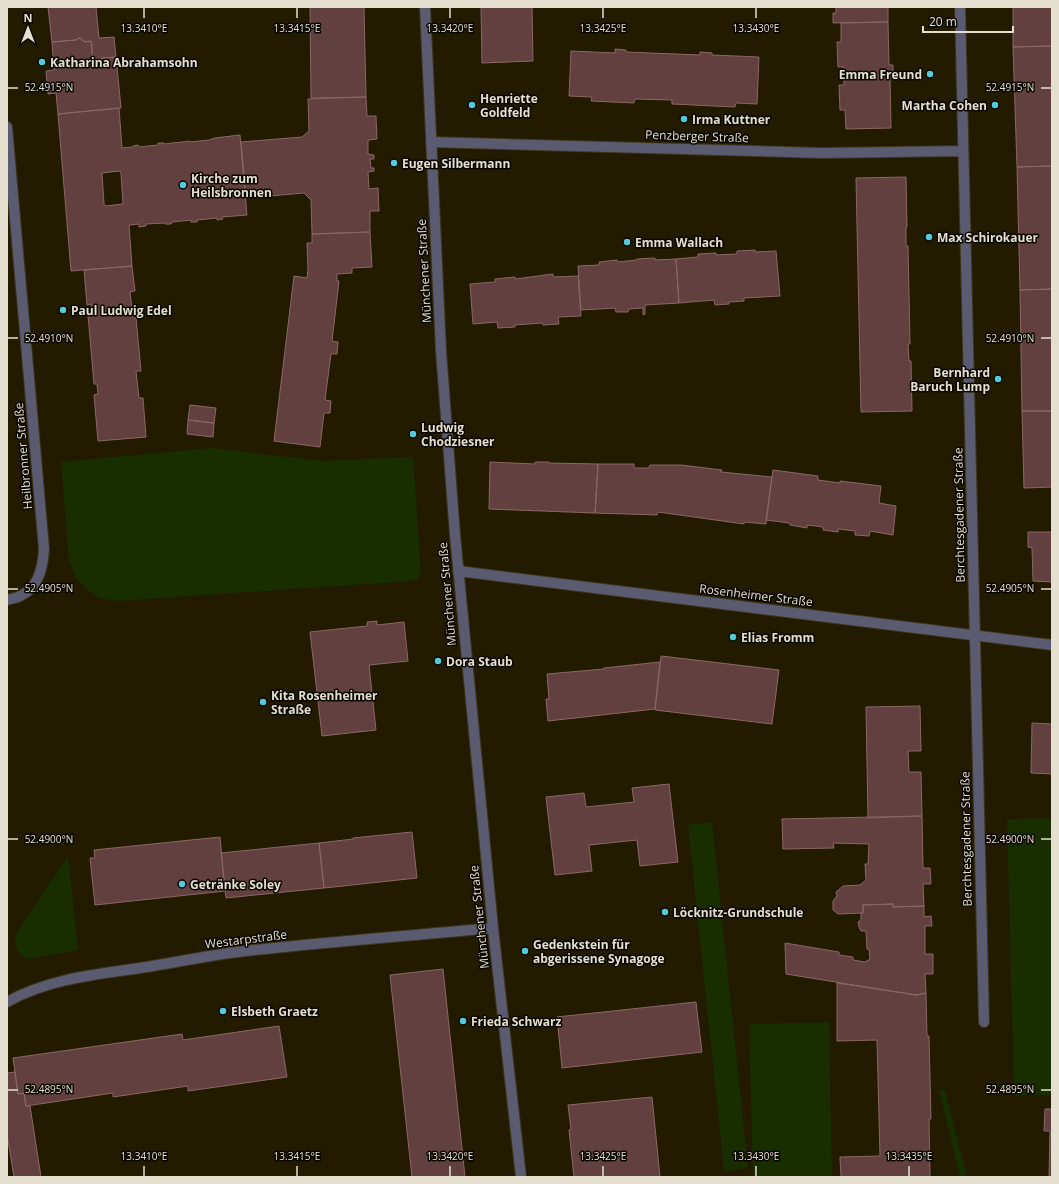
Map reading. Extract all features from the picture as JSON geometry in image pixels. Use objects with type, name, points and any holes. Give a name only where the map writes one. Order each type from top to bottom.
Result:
[{"type":"street","name":"Münchener Straße","points":[[425,7],[441,351],[458,571],[493,928],[521,1177]]},
{"type":"street","name":"Berchtesgadener Straße","points":[[960,7],[984,1022]]},
{"type":"street","name":"Heilbronner Straße","points":[[7,127],[44,549],[43,564],[39,576],[32,588],[22,595],[7,600]]},
{"type":"street","name":"Penzberger Straße","points":[[431,142],[822,153],[963,151]]},
{"type":"street","name":"Rosenheimer Straße","points":[[458,571],[1052,645]]},
{"type":"street","name":"Westarpstraße","points":[[7,1002],[55,983],[81,977],[235,952],[493,928]]},
{"type":"green space","points":[[211,448],[322,461],[413,457],[421,572],[418,579],[411,581],[116,601],[100,598],[88,590],[76,578],[69,561],[61,462]]},
{"type":"green space","points":[[1052,818],[1052,1095],[1014,1095],[1007,819]]},
{"type":"green space","points":[[712,822],[748,1168],[724,1171],[688,825]]},
{"type":"green space","points":[[68,856],[78,950],[28,959],[20,954],[16,948],[15,941],[17,932]]},
{"type":"green space","points":[[829,1022],[832,1177],[753,1177],[749,1024]]},
{"type":"green space","points":[[937,1090],[945,1090],[967,1177],[960,1177],[940,1094]]},
{"type":"building","points":[[48,7],[96,7],[99,38],[114,37],[116,57],[93,59],[91,41],[85,42],[80,38],[76,40],[52,42]]},
{"type":"building","points":[[310,7],[364,7],[366,97],[311,98]]},
{"type":"building","points":[[481,7],[532,7],[533,61],[482,63]]},
{"type":"building","points":[[836,7],[888,7],[888,22],[833,23],[833,13],[836,13]]},
{"type":"building","points":[[1013,7],[1052,7],[1052,46],[1013,47]]},
{"type":"building","points":[[888,22],[889,65],[893,65],[893,78],[890,78],[891,128],[846,129],[845,110],[840,110],[839,85],[844,85],[844,67],[838,67],[837,42],[841,42],[841,23]]},
{"type":"building","points":[[78,38],[85,42],[91,41],[93,59],[116,57],[121,108],[58,114],[56,93],[48,94],[46,71],[54,70],[52,42],[76,40]]},
{"type":"building","points":[[1052,46],[1052,166],[1017,167],[1013,47]]},
{"type":"building","points":[[615,49],[626,50],[626,52],[700,55],[700,52],[712,53],[712,55],[759,57],[757,104],[736,103],[735,107],[672,104],[672,100],[635,99],[634,103],[591,101],[592,97],[569,96],[571,51],[615,53]]},
{"type":"building","points":[[366,97],[367,116],[376,116],[377,139],[368,140],[368,154],[374,155],[374,159],[370,159],[371,168],[374,168],[374,171],[368,172],[369,189],[378,188],[379,211],[370,211],[370,232],[312,234],[311,200],[304,193],[246,198],[241,142],[302,137],[309,131],[308,99]]},
{"type":"building","name":"Kirche zum Heilsbronnen","points":[[119,108],[122,148],[138,145],[139,147],[158,145],[158,143],[164,144],[209,140],[240,135],[247,215],[222,217],[223,219],[217,220],[217,218],[197,220],[197,222],[191,222],[191,220],[172,222],[171,224],[146,224],[146,226],[139,227],[139,224],[129,225],[132,266],[71,271],[58,114]],"holes":[[[119,171],[121,173],[123,204],[106,206],[104,204],[102,173]]]},
{"type":"building","points":[[1052,166],[1052,289],[1020,290],[1017,167]]},
{"type":"building","points":[[906,177],[906,246],[908,246],[910,344],[908,344],[909,361],[911,361],[912,411],[861,412],[856,178]]},
{"type":"building","points":[[370,232],[372,267],[352,268],[352,273],[337,274],[337,281],[339,281],[332,341],[338,342],[337,354],[331,354],[325,400],[331,401],[330,413],[324,413],[320,447],[274,441],[294,276],[307,278],[307,243],[312,243],[312,234]]},
{"type":"building","points":[[755,250],[755,252],[776,251],[780,296],[744,298],[744,301],[715,305],[714,300],[679,303],[676,259],[698,257],[698,254],[737,254],[737,251]]},
{"type":"building","points":[[655,258],[655,260],[676,259],[679,303],[645,305],[645,314],[643,315],[643,308],[629,309],[628,312],[616,312],[615,308],[581,310],[578,266],[599,265],[599,262],[617,260],[618,262]]},
{"type":"building","points":[[132,266],[135,291],[130,292],[133,318],[136,318],[141,371],[136,371],[139,398],[143,398],[146,437],[98,441],[94,395],[98,394],[97,384],[94,384],[88,315],[92,315],[91,304],[87,305],[84,270]]},
{"type":"building","points":[[553,274],[553,277],[578,276],[581,316],[558,317],[559,324],[543,325],[542,323],[498,328],[497,322],[473,324],[470,284],[495,282],[495,279],[515,277],[515,279]]},
{"type":"building","points":[[1052,289],[1052,411],[1022,411],[1020,290]]},
{"type":"building","points":[[190,405],[216,408],[214,423],[188,420]]},
{"type":"building","points":[[1022,411],[1052,411],[1052,487],[1024,488]]},
{"type":"building","points":[[188,420],[214,423],[213,437],[187,434]]},
{"type":"building","points":[[490,462],[598,464],[595,513],[489,509]]},
{"type":"building","points":[[598,464],[634,464],[634,468],[649,468],[650,465],[681,465],[722,470],[721,472],[772,477],[766,524],[744,522],[744,524],[658,512],[657,515],[595,513]]},
{"type":"building","points":[[773,470],[818,476],[818,480],[881,486],[879,503],[896,506],[893,535],[870,531],[869,536],[855,535],[855,531],[838,529],[838,532],[823,530],[823,527],[807,525],[807,528],[790,525],[789,523],[766,520]]},
{"type":"building","points":[[1028,532],[1052,532],[1052,582],[1033,581],[1032,548],[1028,547]]},
{"type":"building","points":[[377,621],[377,625],[404,622],[408,661],[369,665],[376,730],[322,736],[310,632],[367,626],[367,622]]},
{"type":"building","points":[[661,656],[779,670],[772,724],[655,710]]},
{"type":"building","points":[[660,662],[655,709],[548,721],[546,699],[549,699],[547,674]]},
{"type":"building","points":[[920,706],[921,751],[908,751],[909,772],[921,772],[922,816],[868,818],[866,707]]},
{"type":"building","points":[[1032,723],[1052,724],[1052,774],[1031,773]]},
{"type":"building","points":[[669,784],[678,862],[640,866],[637,840],[589,845],[592,871],[555,875],[546,797],[584,793],[586,807],[634,802],[632,788]]},
{"type":"building","points":[[922,816],[923,868],[930,868],[931,884],[923,884],[924,906],[893,907],[893,904],[863,905],[863,913],[838,914],[833,910],[833,901],[837,896],[836,892],[843,886],[860,885],[866,880],[865,864],[868,864],[869,844],[833,843],[834,848],[783,849],[782,819]]},
{"type":"building","points":[[412,832],[417,878],[324,888],[319,843]]},
{"type":"building","points":[[220,837],[225,891],[95,905],[90,858],[95,858],[94,850]]},
{"type":"building","points":[[319,843],[324,888],[226,898],[221,853]]},
{"type":"building","points":[[893,904],[893,907],[924,906],[924,917],[931,916],[932,926],[925,926],[925,954],[933,954],[933,974],[925,974],[926,993],[916,995],[786,974],[785,943],[839,952],[839,955],[853,957],[853,960],[865,962],[870,959],[869,949],[867,949],[866,931],[861,931],[858,922],[861,920],[863,905]]},
{"type":"building","points":[[443,969],[465,1177],[412,1177],[390,975]]},
{"type":"building","points":[[837,983],[916,995],[926,993],[927,1036],[929,1036],[931,1119],[929,1119],[930,1177],[841,1177],[840,1157],[880,1156],[877,1040],[837,1041]]},
{"type":"building","points":[[696,1002],[702,1052],[562,1068],[557,1017]]},
{"type":"building","points":[[279,1026],[287,1077],[188,1091],[188,1086],[113,1097],[113,1093],[26,1106],[24,1093],[18,1094],[13,1058],[182,1034],[183,1040]]},
{"type":"building","points":[[15,1072],[18,1094],[24,1093],[26,1106],[30,1106],[41,1177],[14,1177],[7,1134],[7,1073]]},
{"type":"building","points":[[652,1097],[660,1177],[574,1177],[568,1105]]},
{"type":"building","points":[[1045,1109],[1052,1109],[1052,1177],[1049,1177],[1050,1131],[1044,1131]]},
{"type":"place","name":"Katharina Abrahamsohn","points":[[42,62]]},
{"type":"place","name":"Emma Freund","points":[[930,74]]},
{"type":"place","name":"Henriette Goldfeld","points":[[472,105]]},
{"type":"place","name":"Martha Cohen","points":[[995,105]]},
{"type":"place","name":"Irma Kuttner","points":[[684,119]]},
{"type":"place","name":"Eugen Silbermann","points":[[394,163]]},
{"type":"place","name":"Kirche zum Heilsbronnen","points":[[183,185]]},
{"type":"place","name":"Max Schirokauer","points":[[929,237]]},
{"type":"place","name":"Emma Wallach","points":[[627,242]]},
{"type":"place","name":"Paul Ludwig Edel","points":[[63,310]]},
{"type":"place","name":"Bernhard Baruch Lump","points":[[998,379]]},
{"type":"place","name":"Ludwig Chodziesner","points":[[413,434]]},
{"type":"place","name":"Elias Fromm","points":[[733,637]]},
{"type":"place","name":"Dora Staub","points":[[438,661]]},
{"type":"place","name":"Kita Rosenheimer Straße","points":[[263,702]]},
{"type":"place","name":"Getränke Soley","points":[[182,884]]},
{"type":"place","name":"Löcknitz-Grundschule","points":[[665,912]]},
{"type":"place","name":"Gedenkstein für abgerissene Synagoge","points":[[525,951]]},
{"type":"place","name":"Elsbeth Graetz","points":[[223,1011]]},
{"type":"place","name":"Frieda Schwarz","points":[[463,1021]]}]
